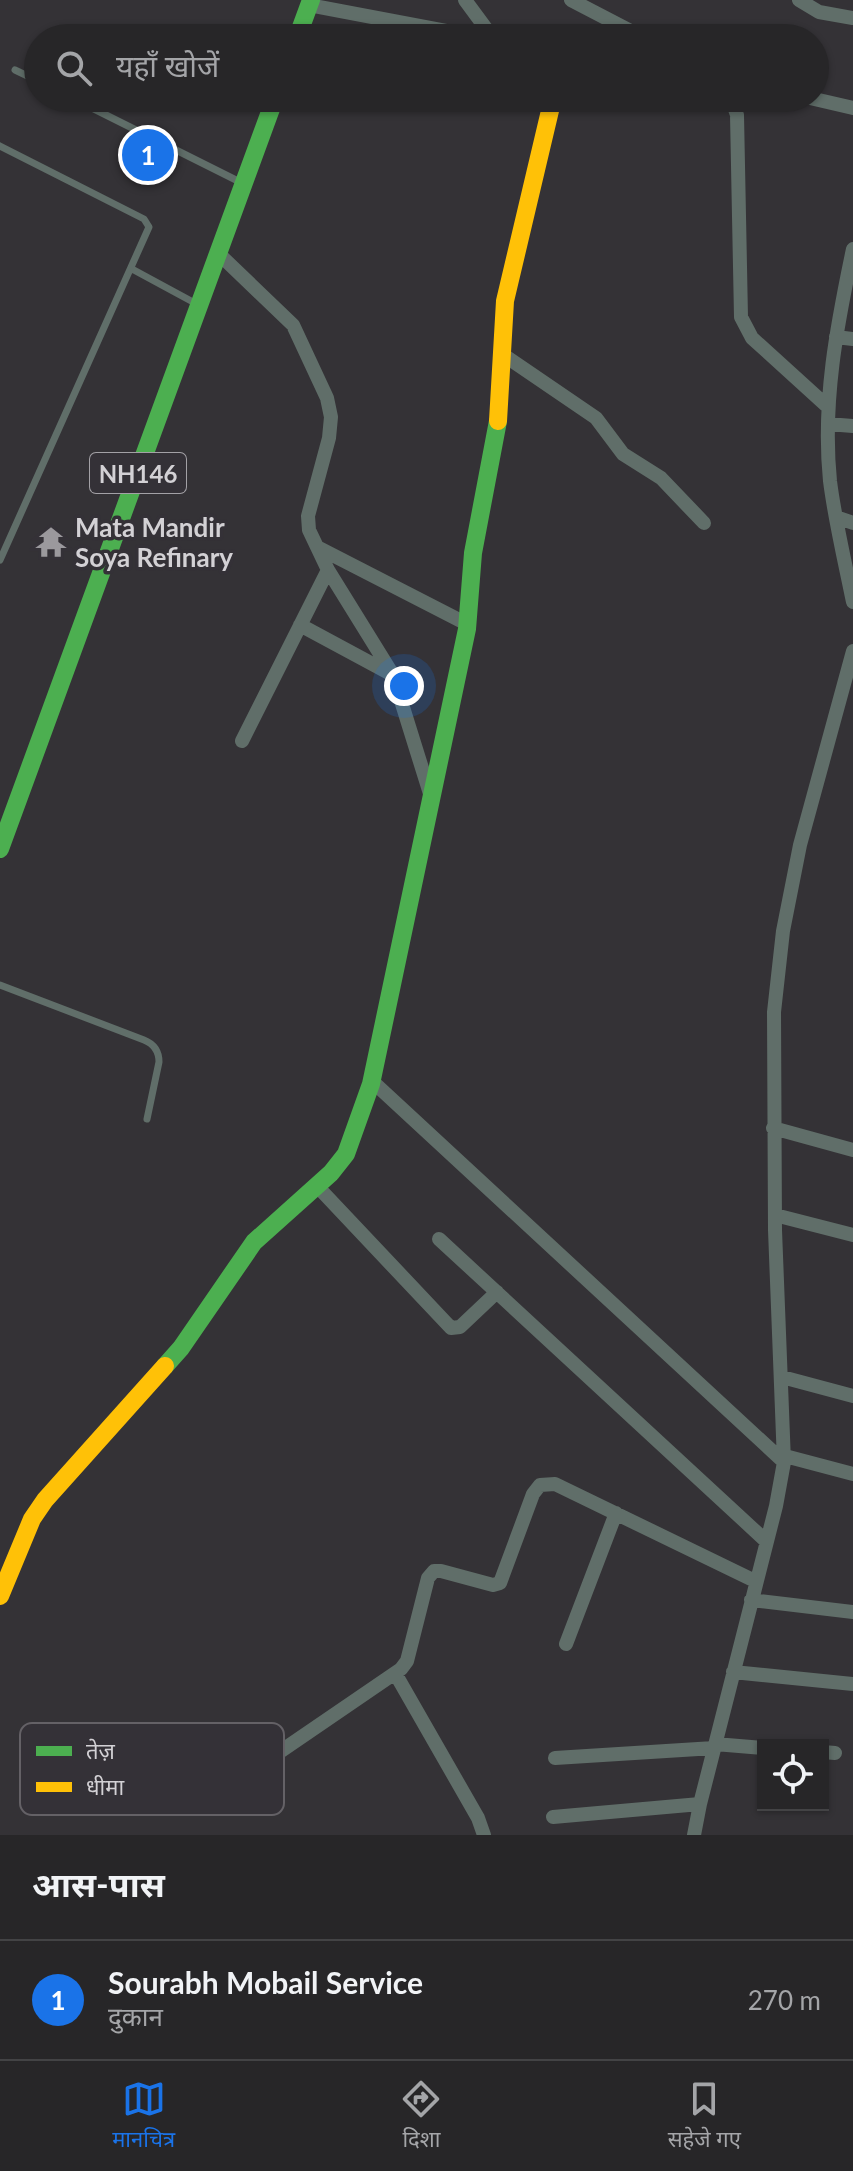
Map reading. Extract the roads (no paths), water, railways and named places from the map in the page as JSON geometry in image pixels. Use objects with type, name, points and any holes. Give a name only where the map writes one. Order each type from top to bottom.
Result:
[{"type":"main road","points":[[302,24],[310,2]]},
{"type":"main road","name":"NH146","points":[[0,849],[270,112]]},
{"type":"main road","points":[[0,1596],[40,1506],[181,1348],[254,1242],[336,1169],[346,1154],[372,1081],[433,801],[467,624],[473,553],[500,412],[505,301],[550,112]]},
{"type":"street","points":[[465,0],[483,24]]},
{"type":"street","points":[[571,0],[617,24]]},
{"type":"street","points":[[799,0],[819,12],[853,18]]},
{"type":"street","points":[[310,2],[416,24]]},
{"type":"street","points":[[829,102],[853,108]]},
{"type":"street","points":[[736,112],[740,309],[743,325],[752,338],[828,407]]},
{"type":"street","points":[[219,254],[293,325],[327,398],[331,417],[329,438],[307,521],[328,570],[393,675],[433,801]]},
{"type":"street","points":[[852,259],[836,337],[828,424],[830,480],[853,602]]},
{"type":"street","points":[[836,337],[853,339]]},
{"type":"street","points":[[502,354],[596,418],[623,454],[661,478],[704,523]]},
{"type":"street","points":[[828,424],[853,426]]},
{"type":"street","points":[[836,517],[853,523]]},
{"type":"street","points":[[317,547],[467,624]]},
{"type":"street","points":[[242,741],[328,570]]},
{"type":"street","points":[[300,625],[393,675]]},
{"type":"street","points":[[694,1835],[784,1459],[773,1128],[774,1012],[783,931],[800,845],[853,651]]},
{"type":"street","points":[[372,1081],[784,1459],[853,1474]]},
{"type":"street","points":[[773,1128],[853,1150]]},
{"type":"street","points":[[317,1186],[451,1328],[460,1327],[497,1292]]},
{"type":"street","points":[[775,1215],[853,1235]]},
{"type":"street","points":[[439,1239],[766,1541]]},
{"type":"street","points":[[782,1377],[853,1396]]},
{"type":"street","points":[[284,1749],[395,1673],[407,1661],[430,1576],[439,1570],[498,1584],[533,1494],[540,1485],[555,1484],[755,1581]]},
{"type":"street","points":[[566,1644],[616,1513]]},
{"type":"street","points":[[751,1600],[853,1612]]},
{"type":"street","points":[[733,1672],[853,1684]]},
{"type":"street","points":[[395,1673],[478,1818],[484,1835]]},
{"type":"street","points":[[555,1758],[714,1746],[757,1748]]},
{"type":"street","points":[[553,1817],[700,1804]]},
{"type":"lane","points":[[15,70],[24,74]]},
{"type":"lane","points":[[100,112],[244,185]]},
{"type":"lane","points":[[0,146],[146,221],[148,230],[0,560]]},
{"type":"lane","points":[[132,269],[200,306]]},
{"type":"lane","points":[[0,985],[154,1046],[159,1062],[147,1119]]},
{"type":"place","name":"Sourabh Mobail Service","points":[[148,155]]},
{"type":"place","name":"Mata Mandir Soya Refinary","points":[[51,542]]}]
